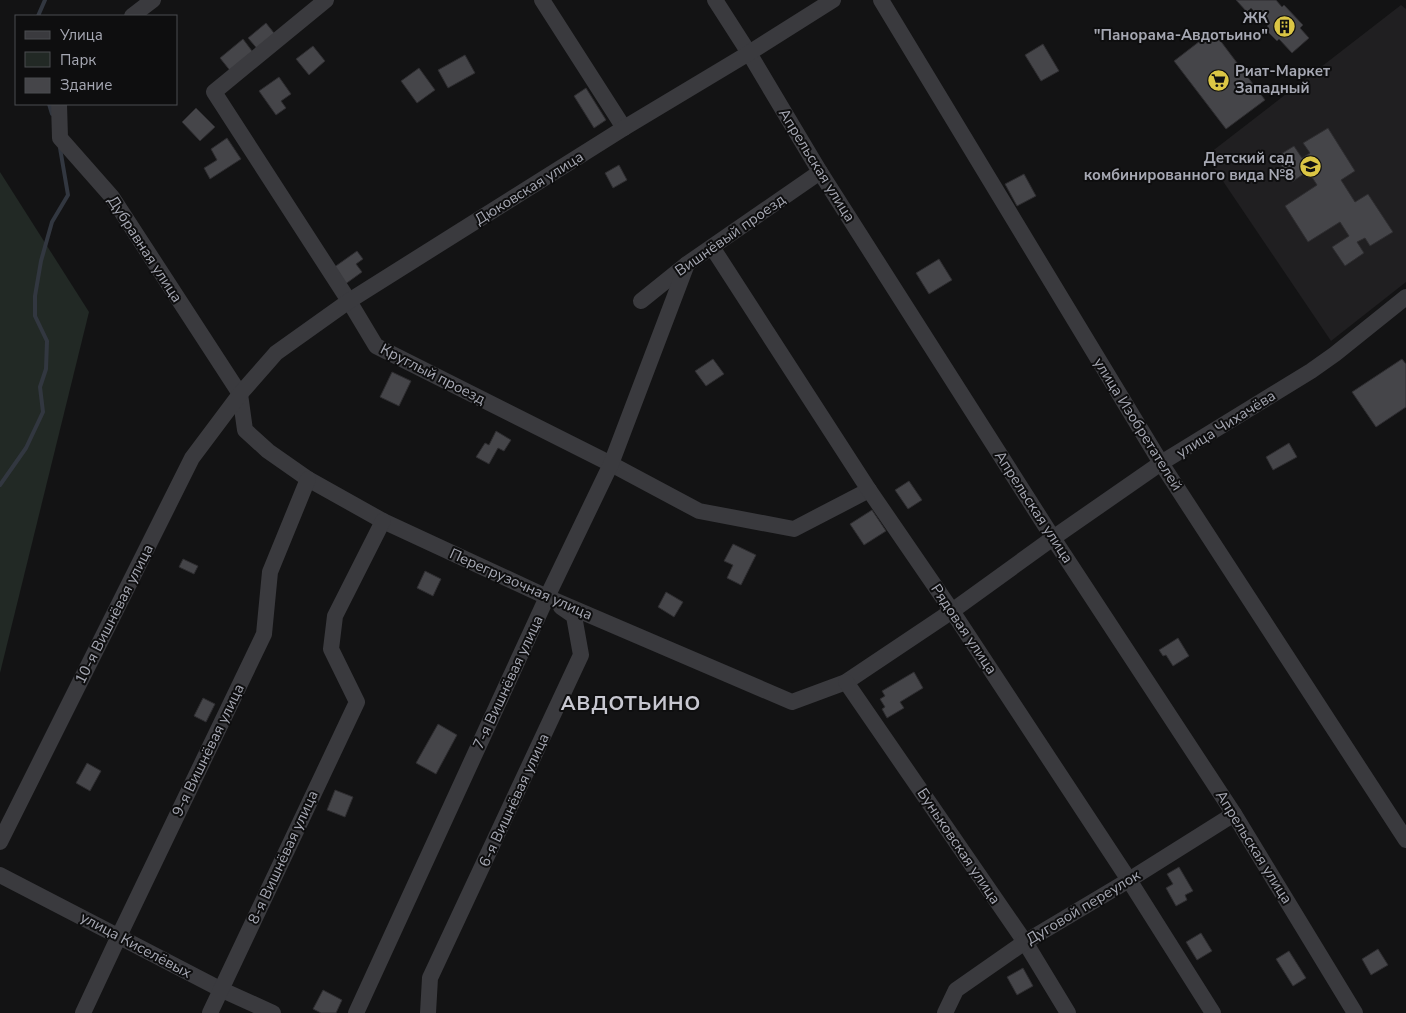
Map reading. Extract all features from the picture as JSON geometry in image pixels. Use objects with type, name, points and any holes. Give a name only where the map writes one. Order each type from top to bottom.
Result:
[{"type":"street","points":[[133,15],[152,0]]},
{"type":"street","name":"Круглый проезд","points":[[326,0],[214,92],[376,346],[611,464],[699,511],[794,529],[869,490]]},
{"type":"street","points":[[542,0],[624,128]]},
{"type":"street","name":"Апрельская улица","points":[[715,0],[820,172],[1053,538],[1234,814],[1354,1013]]},
{"type":"street","name":"Дюковская улица","points":[[240,394],[276,353],[348,301],[832,0]]},
{"type":"street","name":"улица Изобретателей","points":[[881,0],[1161,464],[1406,840]]},
{"type":"street","name":"Дубравная улица","points":[[59,105],[60,138],[112,196],[240,394]]},
{"type":"street","name":"Вишнёвый проезд","points":[[641,301],[686,264],[820,172]]},
{"type":"street","name":"Рядовая улица","points":[[712,247],[869,490],[952,611],[1130,880],[1214,1013]]},
{"type":"street","name":"7-я Вишнёвая улица","points":[[356,1013],[547,597],[611,464],[686,264]]},
{"type":"street","name":"улица Чихачёва","points":[[846,682],[952,611],[1053,538],[1161,464],[1311,371],[1406,297]]},
{"type":"street","name":"Перегрузочная улица","points":[[240,394],[246,430],[268,451],[308,479],[383,521],[547,597],[792,702],[846,682]]},
{"type":"street","name":"10-я Вишнёвая улица","points":[[0,842],[192,458],[240,394]]},
{"type":"street","name":"9-я Вишнёвая улица","points":[[83,1013],[264,634],[270,572],[308,479]]},
{"type":"street","name":"8-я Вишнёвая улица","points":[[210,1013],[357,702],[331,649],[334,616],[383,521]]},
{"type":"street","name":"6-я Вишнёвая улица","points":[[428,1013],[430,978],[581,655],[574,616],[547,597]]},
{"type":"street","name":"Буньковская улица","points":[[846,682],[1025,942],[1068,1013]]},
{"type":"street","name":"Дуговой переулок","points":[[945,1013],[956,990],[1025,942],[1130,880],[1234,814]]},
{"type":"street","name":"улица Киселёвых","points":[[0,875],[220,990],[273,1013]]},
{"type":"shaded area","name":"Детский сад комбинированного вида №8","points":[[1401,5],[1406,9],[1406,282],[1331,341],[1206,156]]},
{"type":"green space","points":[[0,172],[89,312],[0,673]]},
{"type":"building","name":"ЖК \"Панорама-Авдотьино\"","points":[[1236,0],[1276,0],[1282,7],[1284,5],[1303,25],[1300,28],[1309,38],[1292,53],[1279,39],[1277,41],[1265,29],[1268,26],[1251,8],[1247,12]]},
{"type":"building","points":[[266,23],[278,38],[260,52],[248,38]]},
{"type":"building","name":"Риат-Маркет Западный","points":[[1213,31],[1265,100],[1226,129],[1174,61]]},
{"type":"building","points":[[243,39],[255,55],[232,73],[220,58]]},
{"type":"building","points":[[1043,44],[1059,71],[1041,81],[1025,55]]},
{"type":"building","points":[[313,46],[325,61],[309,75],[296,59]]},
{"type":"building","points":[[465,55],[475,73],[448,88],[438,70]]},
{"type":"building","points":[[419,68],[435,90],[417,103],[401,81]]},
{"type":"building","points":[[279,77],[291,94],[281,101],[286,108],[276,115],[259,91]]},
{"type":"building","points":[[586,88],[606,120],[594,128],[574,96]]},
{"type":"building","points":[[196,108],[215,127],[200,141],[182,122]]},
{"type":"building","points":[[1328,128],[1355,171],[1341,180],[1355,202],[1368,194],[1393,232],[1370,246],[1365,238],[1357,242],[1364,253],[1345,266],[1332,247],[1349,236],[1340,222],[1308,242],[1285,206],[1317,185],[1308,171],[1292,182],[1276,157],[1294,146],[1302,158],[1310,153],[1303,143]]},
{"type":"building","points":[[227,138],[241,159],[210,179],[204,168],[217,160],[211,149]]},
{"type":"building","points":[[619,165],[627,180],[613,188],[605,173]]},
{"type":"building","points":[[1024,174],[1036,196],[1017,206],[1005,184]]},
{"type":"building","points":[[357,251],[363,259],[356,264],[362,272],[344,285],[333,268]]},
{"type":"building","points":[[939,259],[952,280],[929,294],[916,273]]},
{"type":"building","points":[[713,359],[724,374],[706,386],[695,371]]},
{"type":"building","points":[[1402,359],[1406,364],[1406,407],[1376,427],[1352,392]]},
{"type":"building","points":[[392,372],[411,381],[399,406],[380,397]]},
{"type":"building","points":[[496,431],[511,440],[504,451],[498,448],[489,464],[476,457],[485,443],[489,445]]},
{"type":"building","points":[[1289,443],[1297,457],[1273,470],[1266,457]]},
{"type":"building","points":[[909,481],[922,500],[908,509],[895,490]]},
{"type":"building","points":[[872,510],[886,531],[864,545],[850,524]]},
{"type":"building","points":[[733,544],[756,555],[741,585],[727,578],[733,565],[724,561]]},
{"type":"building","points":[[183,559],[198,566],[194,574],[179,567]]},
{"type":"building","points":[[425,571],[441,579],[433,596],[417,588]]},
{"type":"building","points":[[666,592],[683,602],[674,617],[658,607]]},
{"type":"building","points":[[1178,638],[1189,656],[1173,666],[1166,655],[1163,656],[1159,650]]},
{"type":"building","points":[[914,672],[923,688],[900,702],[904,708],[887,718],[882,709],[885,707],[880,699],[885,696],[882,691]]},
{"type":"building","points":[[203,698],[215,704],[206,722],[194,716]]},
{"type":"building","points":[[438,724],[457,735],[436,774],[416,763]]},
{"type":"building","points":[[87,763],[101,771],[90,791],[76,783]]},
{"type":"building","points":[[335,790],[353,797],[345,817],[327,810]]},
{"type":"building","points":[[1179,867],[1193,891],[1185,895],[1187,900],[1176,906],[1166,888],[1173,884],[1167,874]]},
{"type":"building","points":[[1201,933],[1212,951],[1197,960],[1186,942]]},
{"type":"building","points":[[1378,949],[1388,965],[1371,975],[1362,959]]},
{"type":"building","points":[[1289,951],[1306,978],[1293,986],[1276,959]]},
{"type":"building","points":[[1023,968],[1033,986],[1017,995],[1007,977]]},
{"type":"building","points":[[323,990],[342,1000],[336,1013],[321,1013],[313,1009]]},
{"type":"waterway","points":[[38,15],[45,0]]},
{"type":"waterway","points":[[49,105],[52,114]]},
{"type":"waterway","points":[[0,485],[26,448],[43,412],[40,387],[46,369],[47,341],[35,316],[35,296],[41,261],[52,222],[68,195],[60,148]]},
{"type":"place","name":"ЖК \"Панорама-Авдотьино\"","points":[[1284,27]]},
{"type":"place","name":"Риат-Маркет Западный","points":[[1219,80]]},
{"type":"place","name":"Детский сад комбинированного вида №8","points":[[1310,167]]},
{"type":"district","name":"АВДОТЬИНО","points":[[631,703]]}]
